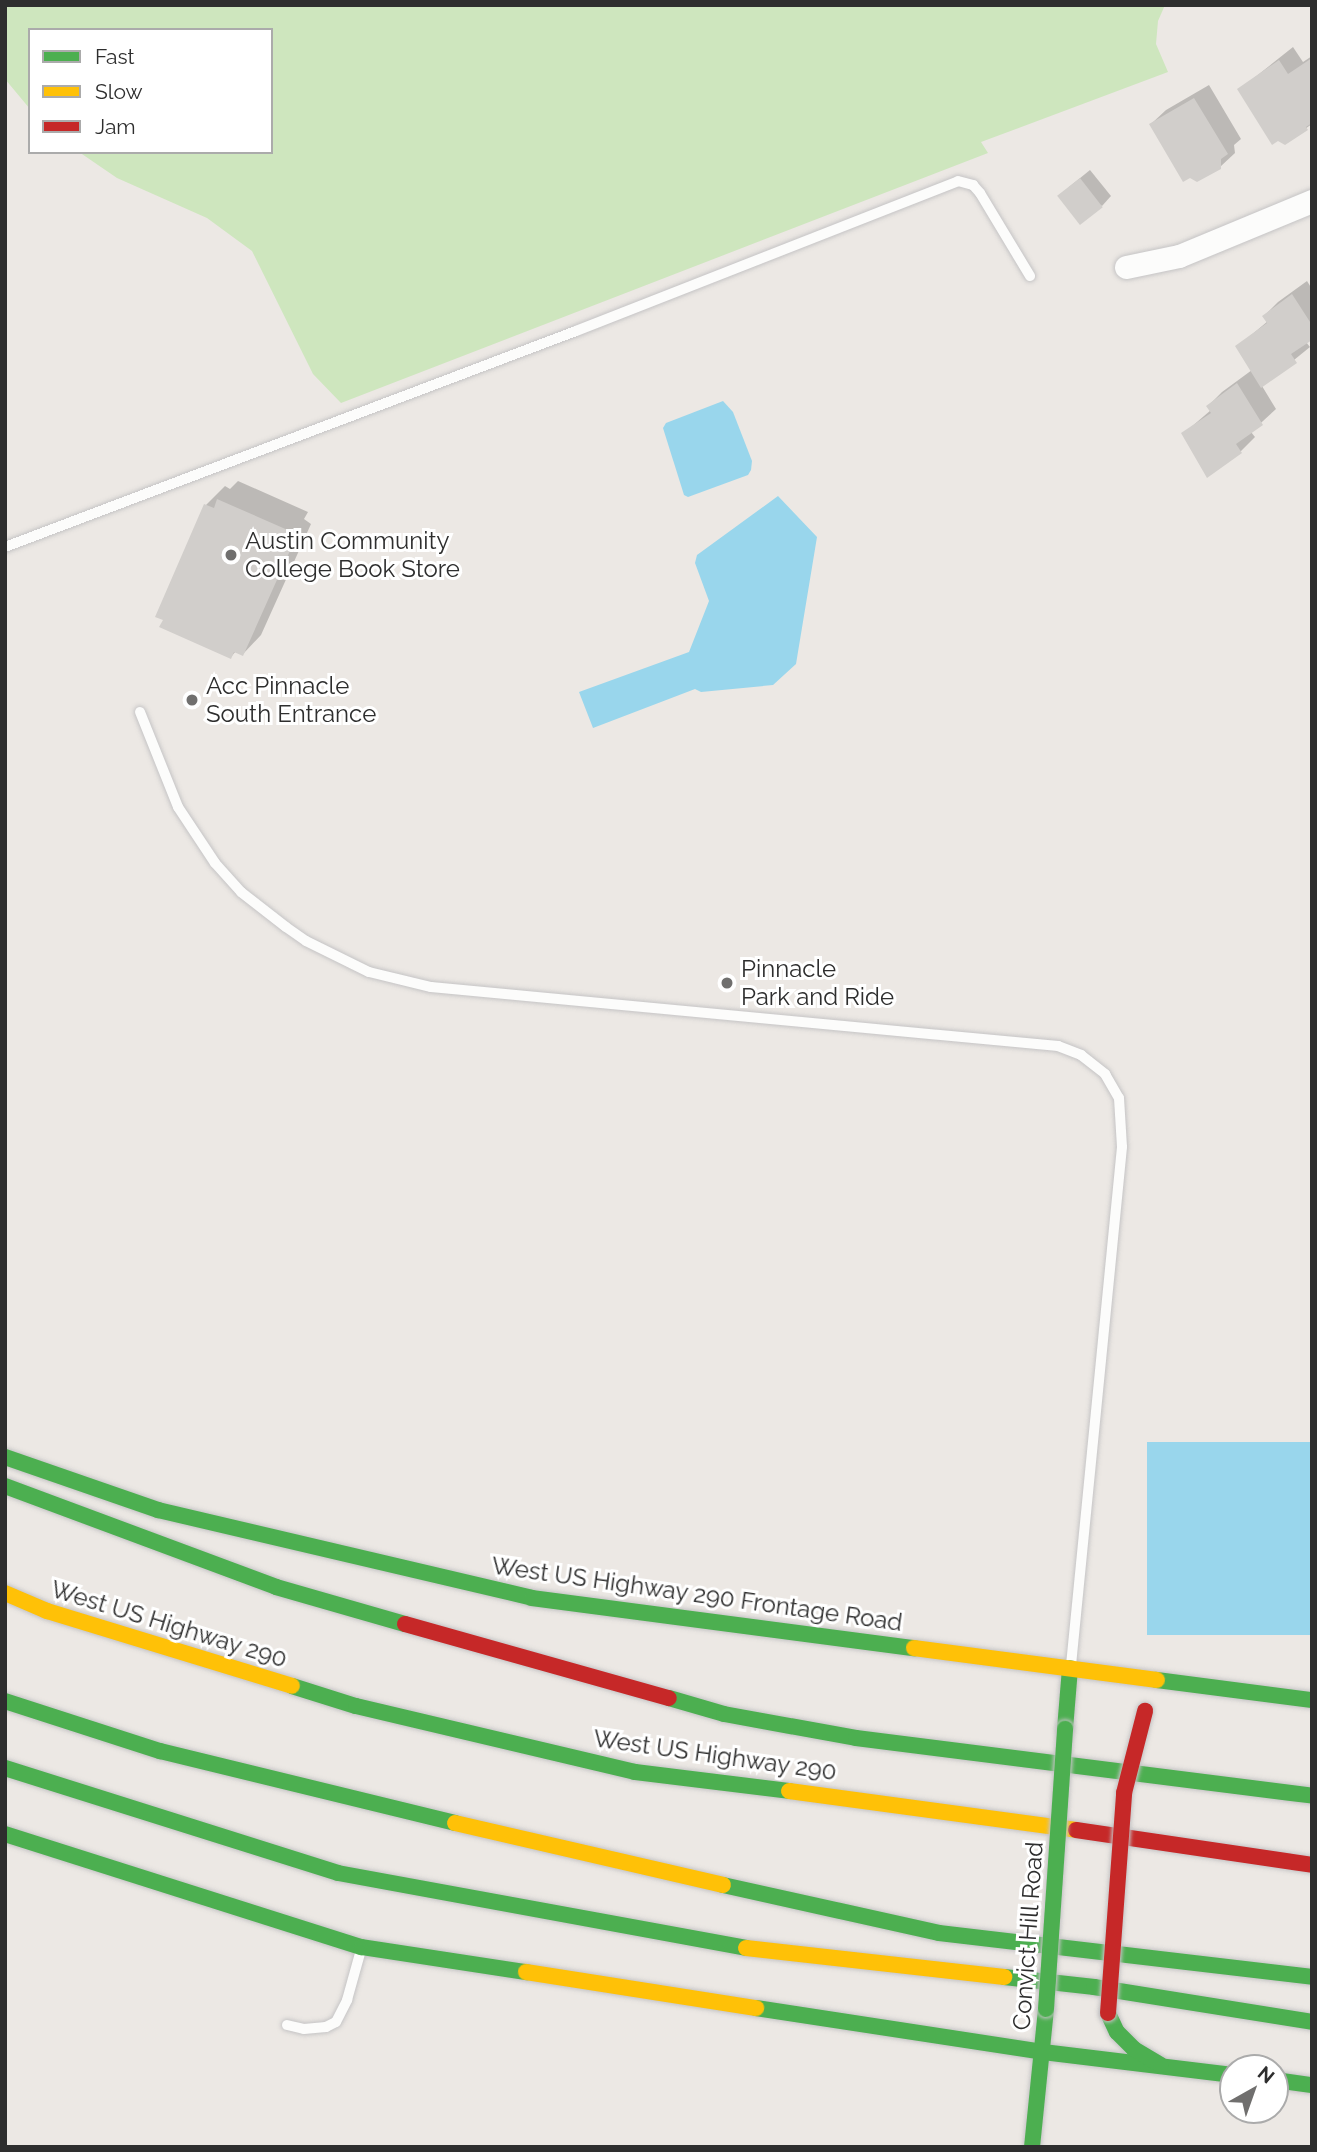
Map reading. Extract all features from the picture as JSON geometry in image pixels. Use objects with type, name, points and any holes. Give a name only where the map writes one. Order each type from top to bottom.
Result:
[{"type":"main road","name":"West US Highway 290 Frontage Road","points":[[5,1457],[159,1510],[532,1598],[1312,1700]]},
{"type":"main road","points":[[5,1486],[276,1587],[724,1714],[856,1738],[1312,1796]]},
{"type":"main road","name":"West US Highway 290","points":[[5,1593],[47,1611],[356,1706],[635,1772],[913,1806],[1312,1865]]},
{"type":"main road","name":"Convict Hill Road","points":[[1032,2147],[1044,2052],[1070,1668]]},
{"type":"main road","points":[[1163,2067],[1117,2032],[1108,2013],[1114,1898],[1124,1793],[1157,1704],[1194,1684]]},
{"type":"main road","points":[[5,1701],[187,1758],[573,1852],[939,1933],[1152,1955],[1312,1977]]},
{"type":"main road","points":[[5,1768],[338,1873],[754,1949],[1094,1987],[1312,2022]]},
{"type":"main road","points":[[5,1834],[362,1947],[1044,2052],[1219,2073]]},
{"type":"main road","points":[[1094,1987],[1216,1990]]},
{"type":"main road","points":[[1284,1991],[1312,1991]]},
{"type":"main road","points":[[1289,2082],[1312,2085]]},
{"type":"street","points":[[1126,267],[1179,256],[1312,201]]},
{"type":"lane","points":[[5,547],[576,331],[958,181],[973,185],[980,194],[1030,275]]},
{"type":"lane","points":[[140,712],[178,807],[215,863],[241,892],[286,927],[339,959],[369,972],[431,987],[1058,1046],[1082,1055],[1105,1074],[1119,1098],[1122,1147],[1070,1668]]},
{"type":"lane","points":[[287,2025],[304,2029],[326,2027],[336,2022],[347,2000],[362,1947]]},
{"type":"green space","points":[[5,5],[1165,5],[1158,21],[1156,44],[1168,72],[981,142],[988,153],[341,403],[313,374],[252,251],[207,218],[117,178],[82,154],[273,154],[273,28],[28,28],[28,107],[5,79]]},
{"type":"water","points":[[723,401],[733,412],[752,461],[751,470],[748,475],[688,497],[684,495],[663,428],[666,423]]},
{"type":"water","points":[[778,496],[817,537],[796,664],[773,685],[701,692],[695,689],[593,728],[579,692],[689,652],[709,601],[695,563],[697,555]]},
{"type":"water","points":[[1147,1442],[1312,1442],[1312,1635],[1147,1635]]},
{"type":"building","points":[[1312,58],[1312,123],[1306,127],[1308,130],[1285,145],[1278,141],[1272,145],[1237,89],[1279,60],[1288,74]]},
{"type":"building","points":[[1194,98],[1228,154],[1221,159],[1221,169],[1197,182],[1190,178],[1183,182],[1149,124]]},
{"type":"building","points":[[1080,178],[1103,207],[1080,225],[1057,196]]},
{"type":"building","points":[[1292,294],[1312,325],[1312,340],[1291,354],[1297,363],[1261,388],[1235,346],[1267,323],[1262,316]]},
{"type":"building","points":[[1237,383],[1263,425],[1236,444],[1242,453],[1207,478],[1181,433],[1211,413],[1206,406]]},
{"type":"building","points":[[217,499],[290,531],[287,539],[293,544],[243,656],[234,652],[231,659],[159,627],[163,620],[155,617],[204,504],[214,508]]},
{"type":"traffic: fast","points":[[5,1457],[158,1510],[532,1598],[914,1648]]},
{"type":"traffic: fast","points":[[5,1486],[276,1587],[405,1624]]},
{"type":"traffic: fast","points":[[1065,1729],[1070,1668]]},
{"type":"traffic: fast","points":[[1157,1680],[1312,1700]]},
{"type":"traffic: fast","points":[[292,1686],[356,1706],[635,1772],[789,1791]]},
{"type":"traffic: fast","points":[[669,1698],[724,1714],[856,1738],[1312,1796]]},
{"type":"traffic: fast","points":[[5,1701],[160,1751],[455,1823]]},
{"type":"traffic: fast","points":[[1046,2009],[1065,1729]]},
{"type":"traffic: fast","points":[[5,1768],[338,1873],[746,1948]]},
{"type":"traffic: fast","points":[[5,1834],[362,1947],[526,1972]]},
{"type":"traffic: fast","points":[[723,1885],[939,1933],[1312,1977]]},
{"type":"traffic: fast","points":[[1004,1977],[1094,1987],[1312,2022]]},
{"type":"traffic: fast","points":[[756,2008],[1043,2052],[1219,2073]]},
{"type":"traffic: fast","points":[[1032,2147],[1046,2009]]},
{"type":"traffic: fast","points":[[1108,2013],[1117,2032],[1134,2049],[1161,2065]]},
{"type":"traffic: fast","points":[[1289,2082],[1312,2085]]},
{"type":"traffic: slow","points":[[5,1593],[47,1611],[292,1686]]},
{"type":"traffic: slow","points":[[914,1648],[1157,1680]]},
{"type":"traffic: slow","points":[[789,1791],[1076,1830]]},
{"type":"traffic: slow","points":[[455,1823],[723,1885]]},
{"type":"traffic: slow","points":[[746,1948],[1004,1977]]},
{"type":"traffic: slow","points":[[526,1972],[756,2008]]},
{"type":"traffic: jam","points":[[405,1624],[669,1698]]},
{"type":"traffic: jam","points":[[1108,2013],[1124,1793],[1145,1711]]},
{"type":"traffic: jam","points":[[1076,1830],[1312,1865]]},
{"type":"place","name":"Austin Community College Book Store","points":[[231,555]]},
{"type":"place","name":"Acc Pinnacle South Entrance","points":[[192,700]]},
{"type":"place","name":"Pinnacle Park and Ride","points":[[727,983]]}]
